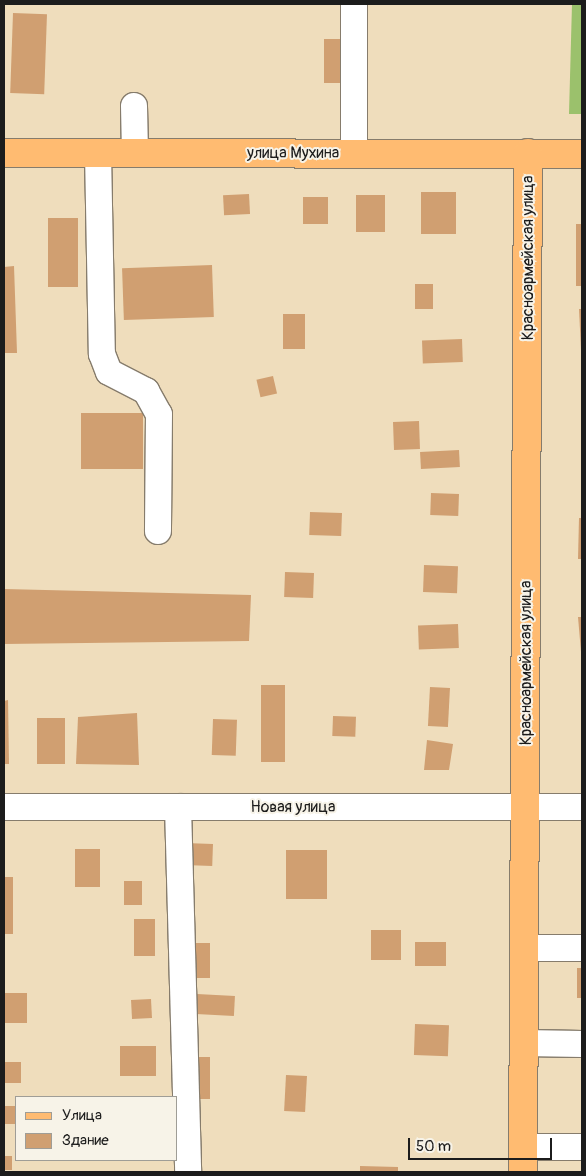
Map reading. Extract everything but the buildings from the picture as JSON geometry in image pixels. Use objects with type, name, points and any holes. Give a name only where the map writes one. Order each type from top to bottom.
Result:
[{"type":"main road","name":"улица Мухина","points":[[4,153],[582,154]]},
{"type":"main road","name":"Красноармейская улица","points":[[527,1163],[524,948],[528,153]]},
{"type":"street","points":[[354,5],[354,153]]},
{"type":"street","points":[[134,106],[135,153]]},
{"type":"street","points":[[98,153],[101,345],[109,372],[146,391],[159,414],[158,531]]},
{"type":"street","name":"Новая улица","points":[[4,807],[582,807]]},
{"type":"street","points":[[178,807],[188,1172]]},
{"type":"street","points":[[524,948],[582,948]]},
{"type":"street","points":[[524,1043],[582,1044]]},
{"type":"street","points":[[527,1163],[582,1147]]},
{"type":"green space","points":[[572,4],[582,4],[582,114],[569,114]]}]
